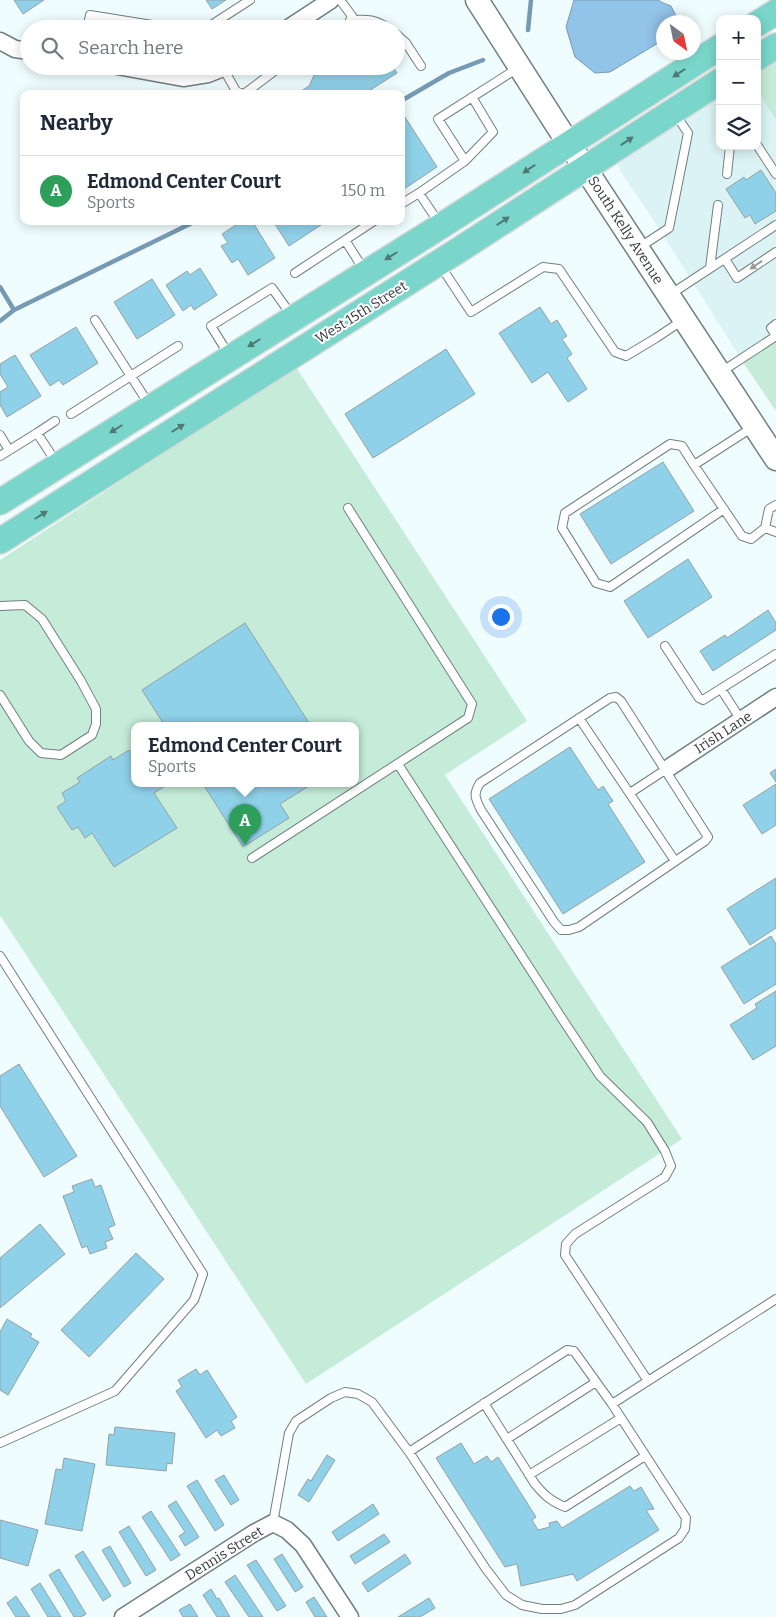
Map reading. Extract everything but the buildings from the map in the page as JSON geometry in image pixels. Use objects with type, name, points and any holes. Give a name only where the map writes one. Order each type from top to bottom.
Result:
[{"type":"main road","name":"South Kelly Avenue","points":[[477,0],[776,459]]},
{"type":"main road","points":[[761,21],[776,12]]},
{"type":"main road","points":[[761,55],[776,46]]},
{"type":"main road","points":[[0,502],[440,226],[716,50]]},
{"type":"main road","name":"West 15th Street","points":[[0,541],[716,86]]},
{"type":"street","points":[[301,20],[331,0]]},
{"type":"street","points":[[0,41],[20,49]]},
{"type":"street","points":[[166,75],[183,78],[202,75]]},
{"type":"street","name":"Irish Lane","points":[[668,768],[776,697]]},
{"type":"street","name":"Dennis Street","points":[[123,1617],[254,1533],[273,1523],[287,1530],[303,1545],[350,1617]]},
{"type":"lane","points":[[219,20],[250,0]]},
{"type":"lane","points":[[340,0],[352,16],[350,20],[374,20]]},
{"type":"lane","points":[[89,20],[90,15],[121,20]]},
{"type":"lane","points":[[405,42],[421,66]]},
{"type":"lane","points":[[465,161],[438,119],[520,67]]},
{"type":"lane","points":[[229,75],[237,90]]},
{"type":"lane","points":[[244,90],[268,75]]},
{"type":"lane","points":[[405,202],[465,161],[493,132],[472,98]]},
{"type":"lane","points":[[638,248],[669,228],[688,133],[674,111]]},
{"type":"lane","points":[[727,174],[730,150]]},
{"type":"lane","points":[[760,150],[776,174]]},
{"type":"lane","points":[[419,193],[440,226]]},
{"type":"lane","points":[[710,268],[718,205]]},
{"type":"lane","points":[[295,273],[368,225]]},
{"type":"lane","points":[[669,295],[776,226]]},
{"type":"lane","points":[[345,240],[366,272]]},
{"type":"lane","points":[[724,259],[737,278],[776,252]]},
{"type":"lane","points":[[438,263],[471,312],[543,267],[560,269],[615,352],[626,356],[684,318]]},
{"type":"lane","points":[[231,357],[211,326],[276,285],[293,318]]},
{"type":"lane","points":[[95,320],[151,407]]},
{"type":"lane","points":[[719,373],[776,336],[773,326]]},
{"type":"lane","points":[[71,414],[178,346]]},
{"type":"lane","points":[[0,456],[55,421]]},
{"type":"lane","points":[[694,465],[754,426]]},
{"type":"lane","points":[[37,433],[58,465]]},
{"type":"lane","points":[[0,435],[9,450]]},
{"type":"lane","points":[[724,509],[610,587],[596,583],[562,528],[565,513],[670,444],[682,446],[694,465],[724,509],[742,536],[750,539],[765,528],[769,510],[776,505]]},
{"type":"lane","points":[[252,858],[468,718],[472,704],[348,508]]},
{"type":"lane","points":[[765,528],[776,532]]},
{"type":"lane","points":[[0,606],[25,605],[42,619],[81,681],[96,709],[96,724],[92,735],[61,756],[41,754],[29,741],[0,694]]},
{"type":"lane","points":[[665,646],[700,700],[703,700],[776,654]]},
{"type":"lane","points":[[721,689],[741,720]]},
{"type":"lane","points":[[616,697],[621,701],[668,768],[708,837],[675,862],[579,927],[569,930],[561,930],[554,922],[481,810],[476,799],[475,790],[480,783],[610,698],[616,697]]},
{"type":"lane","points":[[579,718],[675,862]]},
{"type":"lane","points":[[398,764],[600,1076],[647,1122],[665,1151],[670,1166],[665,1177],[575,1234],[566,1244],[565,1255],[648,1381]]},
{"type":"lane","points":[[630,793],[668,768]]},
{"type":"lane","points":[[0,956],[203,1274],[194,1300],[115,1391],[0,1443]]},
{"type":"lane","points":[[612,1404],[776,1299]]},
{"type":"lane","points":[[273,1523],[289,1433],[296,1421],[330,1398],[345,1392],[358,1394],[372,1402],[409,1452],[486,1568],[506,1595],[522,1605],[562,1610],[575,1605],[679,1538],[685,1529],[686,1518],[612,1404],[574,1351],[567,1350],[409,1452]]},
{"type":"lane","points":[[507,1439],[596,1382]]},
{"type":"lane","points":[[484,1403],[529,1475],[545,1496],[565,1507],[646,1456]]},
{"type":"lane","points":[[529,1475],[621,1418]]},
{"type":"shaded area","points":[[761,96],[776,120],[776,336],[741,359],[654,221],[620,171],[618,163],[716,100],[716,150],[761,150]]},
{"type":"green space","points":[[776,61],[776,120],[761,96],[761,70]]},
{"type":"green space","points":[[776,336],[776,411],[741,359]]},
{"type":"green space","points":[[296,367],[527,721],[445,775],[682,1139],[306,1384],[0,915],[0,560]]},
{"type":"water","points":[[574,0],[659,0],[671,6],[676,15],[656,15],[656,44],[610,72],[595,73],[575,57],[566,27]]},
{"type":"waterway","points":[[528,30],[531,0]]},
{"type":"waterway","points":[[405,99],[449,73],[483,60]]},
{"type":"waterway","points":[[0,321],[14,310],[188,225]]},
{"type":"waterway","points":[[0,287],[14,310]]},
{"type":"place","name":"Edmond Center Court","points":[[245,845]]}]
